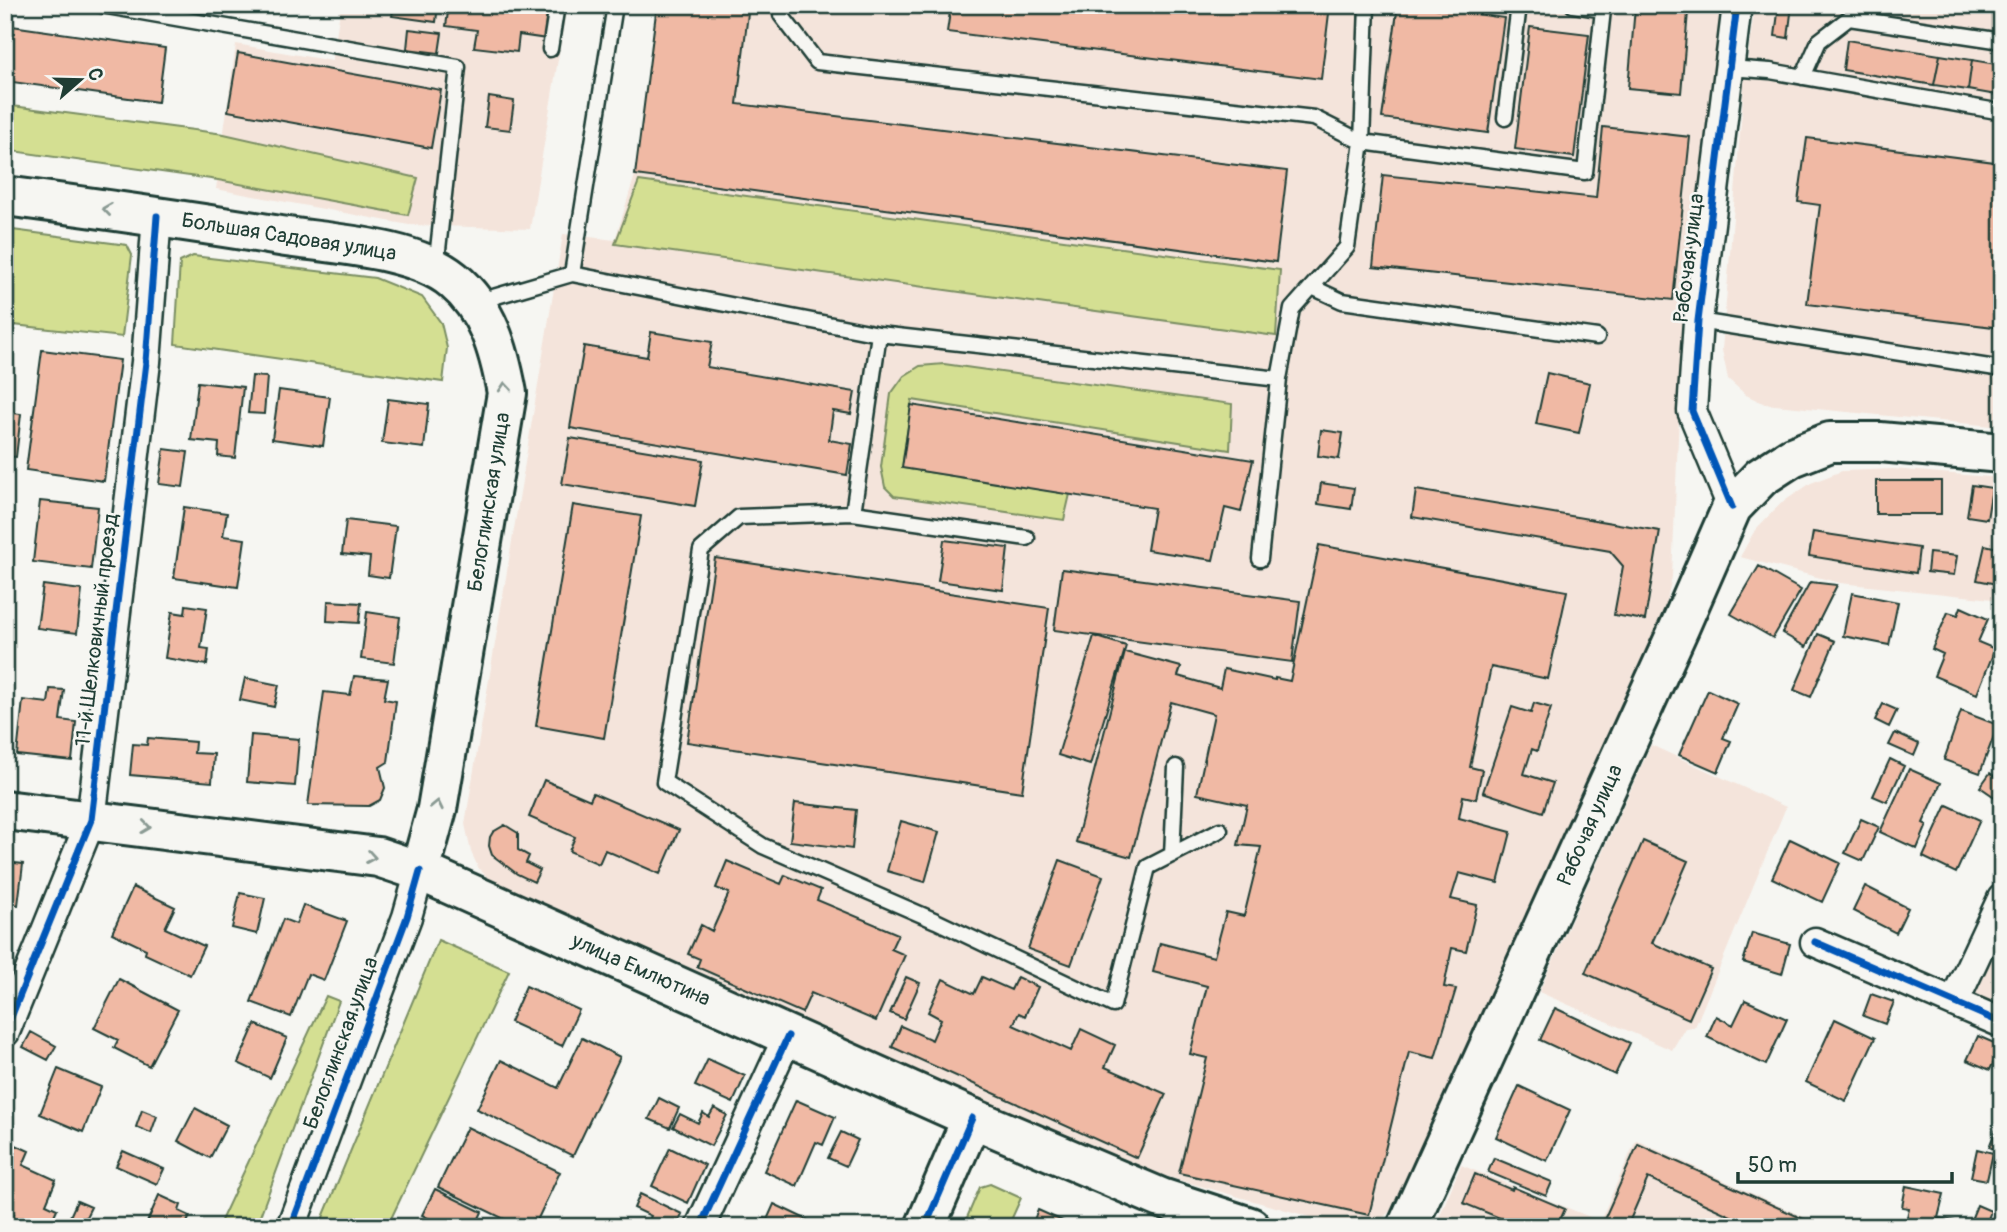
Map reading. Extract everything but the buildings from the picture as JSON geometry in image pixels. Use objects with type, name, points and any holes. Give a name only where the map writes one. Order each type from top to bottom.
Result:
[{"type":"main road","name":"Большая Садовая улица","points":[[5,196],[157,216],[405,255],[453,280],[474,302]]},
{"type":"main road","name":"Белоглинская улица","points":[[420,871],[437,809],[507,393],[501,358],[492,331],[474,302]]},
{"type":"main road","points":[[1732,507],[1761,477],[1792,457],[1830,442],[1880,442],[2002,453]]},
{"type":"main road","name":"Рабочая улица","points":[[1407,1227],[1732,507]]},
{"type":"main road","name":"улица Емлютина","points":[[5,810],[378,857],[420,871],[972,1118],[1161,1198],[1250,1227]]},
{"type":"main road","points":[[925,1227],[972,1118]]},
{"type":"street","name":"Рабочая улица","points":[[1732,507],[1692,411],[1698,321],[1737,5]]},
{"type":"street","name":"11-й Шелковичный проезд","points":[[5,1032],[91,820],[146,362],[157,216]]},
{"type":"street","name":"Белоглинская улица","points":[[291,1227],[407,917],[420,871]]},
{"type":"street","points":[[1954,1002],[2002,899]]},
{"type":"street","points":[[1815,942],[2002,1023]]},
{"type":"street","points":[[700,1227],[788,1036]]},
{"type":"lane","points":[[101,5],[458,67],[436,270]]},
{"type":"lane","points":[[550,48],[557,5]]},
{"type":"lane","points":[[572,274],[615,5]]},
{"type":"lane","points":[[782,5],[781,15],[817,62],[1314,118],[1362,142],[1584,172],[1603,10],[1573,5]]},
{"type":"lane","points":[[1260,559],[1279,379],[1292,309],[1348,247],[1362,142],[1367,5]]},
{"type":"lane","points":[[1504,118],[1519,5]]},
{"type":"lane","points":[[1802,77],[1818,41],[1849,19],[2002,41]]},
{"type":"lane","points":[[1729,68],[1770,71],[2002,112]]},
{"type":"lane","points":[[474,302],[572,274],[879,334],[1279,379]]},
{"type":"lane","points":[[1312,287],[1342,301],[1597,337]]},
{"type":"lane","points":[[1698,321],[2002,369]]},
{"type":"lane","points":[[853,513],[879,334]]},
{"type":"lane","points":[[1027,538],[853,513],[739,517],[701,550],[664,782],[763,846],[936,921],[1113,1005],[1148,867],[1220,830]]},
{"type":"lane","points":[[1172,855],[1176,767]]},
{"type":"shaded area","points":[[341,5],[567,5],[530,229],[409,225],[216,189],[236,44],[332,61]]},
{"type":"shaded area","points":[[657,5],[1724,5],[1683,322],[1672,577],[1660,631],[1397,1204],[1385,1216],[1369,1224],[1346,1227],[1158,1174],[968,1096],[800,1019],[517,899],[500,889],[479,869],[471,852],[465,824],[563,234],[615,240],[635,175]]},
{"type":"shaded area","points":[[1755,5],[2002,6],[2002,427],[1765,404],[1746,395],[1728,379],[1722,350],[1744,85]]},
{"type":"shaded area","points":[[1893,469],[2002,478],[2002,600],[1840,583],[1740,557],[1755,530],[1780,504],[1811,483],[1842,471]]},
{"type":"shaded area","points":[[1651,745],[1786,807],[1695,1027],[1685,1028],[1672,1050],[1539,992]]},
{"type":"shaded area","points":[[2002,919],[2002,1031],[1962,1014]]},
{"type":"shaded area","points":[[1636,1140],[1825,1227],[1435,1227],[1461,1165],[1600,1221]]},
{"type":"green space","points":[[5,105],[224,134],[418,178],[408,215],[218,180],[5,150]]},
{"type":"green space","points":[[639,181],[1280,270],[1276,336],[615,244]]},
{"type":"green space","points":[[5,229],[127,245],[132,255],[122,337],[5,324]]},
{"type":"green space","points":[[193,256],[375,278],[422,297],[441,323],[447,348],[443,382],[175,344],[180,262]]},
{"type":"green space","points":[[944,364],[1232,404],[1230,450],[912,400],[902,468],[1070,494],[1064,520],[894,496],[885,487],[881,467],[891,394],[904,376],[920,366]]},
{"type":"green space","points":[[438,940],[509,971],[387,1227],[319,1227]]},
{"type":"green space","points":[[326,996],[339,1001],[256,1227],[218,1227]]},
{"type":"green space","points":[[990,1184],[1021,1198],[1008,1227],[963,1227],[980,1187]]},
{"type":"cycle path","points":[[1732,507],[1692,411],[1698,321],[1737,5]]},
{"type":"cycle path","points":[[5,1032],[91,820],[146,362],[157,216]]},
{"type":"cycle path","points":[[291,1227],[407,917],[420,871]]},
{"type":"cycle path","points":[[1815,942],[2002,1023]]},
{"type":"cycle path","points":[[700,1227],[788,1036]]},
{"type":"cycle path","points":[[925,1227],[972,1118]]}]
